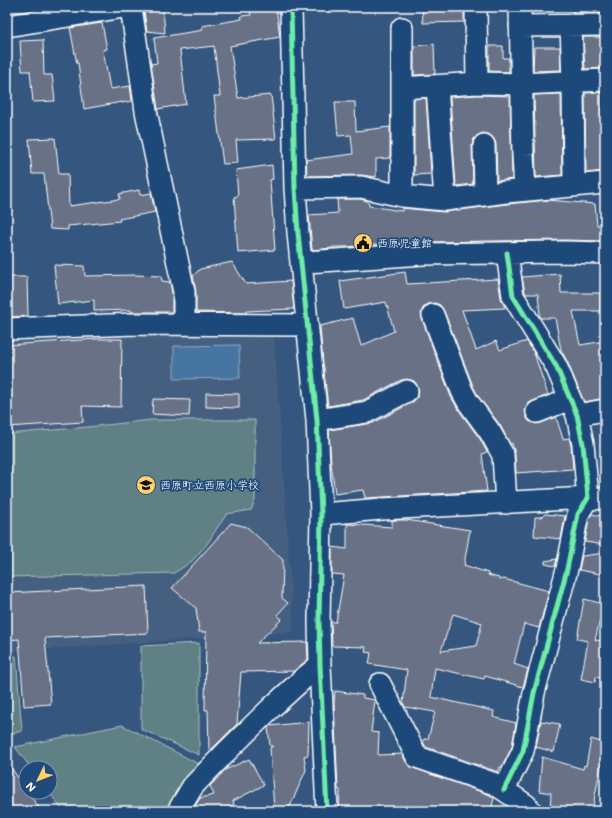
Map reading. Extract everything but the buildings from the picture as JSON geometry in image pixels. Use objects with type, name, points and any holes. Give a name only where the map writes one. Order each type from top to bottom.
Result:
[{"type":"street","points":[[7,26],[124,7]]},
{"type":"street","points":[[131,7],[146,110],[184,292],[184,324]]},
{"type":"street","points":[[291,7],[295,188],[307,325],[318,420],[322,514],[319,622],[327,811]]},
{"type":"street","points":[[476,7],[477,83]]},
{"type":"street","points":[[525,190],[520,16],[571,26],[605,25]]},
{"type":"street","points":[[571,26],[574,186]]},
{"type":"street","points":[[402,28],[402,196]]},
{"type":"street","points":[[402,88],[477,83],[521,84],[605,80]]},
{"type":"street","points":[[437,86],[445,200]]},
{"type":"street","points":[[484,144],[485,195]]},
{"type":"street","points":[[295,188],[360,187],[402,196],[445,200],[525,190],[605,183]]},
{"type":"street","points":[[301,264],[307,262],[423,254],[564,252],[605,253]]},
{"type":"street","points":[[507,253],[513,296],[556,366],[573,407],[596,499]]},
{"type":"street","points":[[433,315],[462,391],[468,402],[490,432],[503,455],[506,503]]},
{"type":"street","points":[[7,329],[184,324],[307,325]]},
{"type":"street","points":[[318,420],[367,412],[407,391]]},
{"type":"street","points":[[536,412],[573,407],[605,410]]},
{"type":"street","points":[[322,514],[382,509],[596,499]]},
{"type":"street","points":[[504,790],[523,751],[534,693],[567,569],[578,514],[596,499]]},
{"type":"street","points":[[178,811],[193,786],[226,752],[277,703],[320,665]]},
{"type":"street","points":[[380,684],[417,757],[495,784],[526,805],[531,811]]},
{"type":"shaded area","name":"西原町立西原小学校","points":[[182,332],[274,333],[294,632],[7,652],[7,337]]},
{"type":"shaded area","points":[[239,345],[240,378],[174,379],[174,346]]},
{"type":"green space","points":[[151,420],[255,420],[255,500],[251,510],[227,514],[207,544],[191,562],[174,573],[7,577],[7,434]]},
{"type":"green space","points":[[199,643],[199,755],[141,729],[141,646]]},
{"type":"green space","points":[[16,656],[22,731],[7,735],[7,657]]},
{"type":"green space","points":[[122,725],[201,765],[170,811],[63,811],[55,800],[58,800],[58,760],[25,760],[15,747]]},
{"type":"cycle path","points":[[291,7],[295,188],[298,233],[317,420],[321,514],[319,621],[320,665],[327,811]]},
{"type":"cycle path","points":[[504,790],[523,751],[534,693],[567,569],[578,514],[588,498],[583,444],[577,415],[556,366],[513,296],[507,253]]},
{"type":"place","name":"西原児童館","points":[[363,243]]},
{"type":"place","name":"西原町立西原小学校","points":[[146,485]]}]
